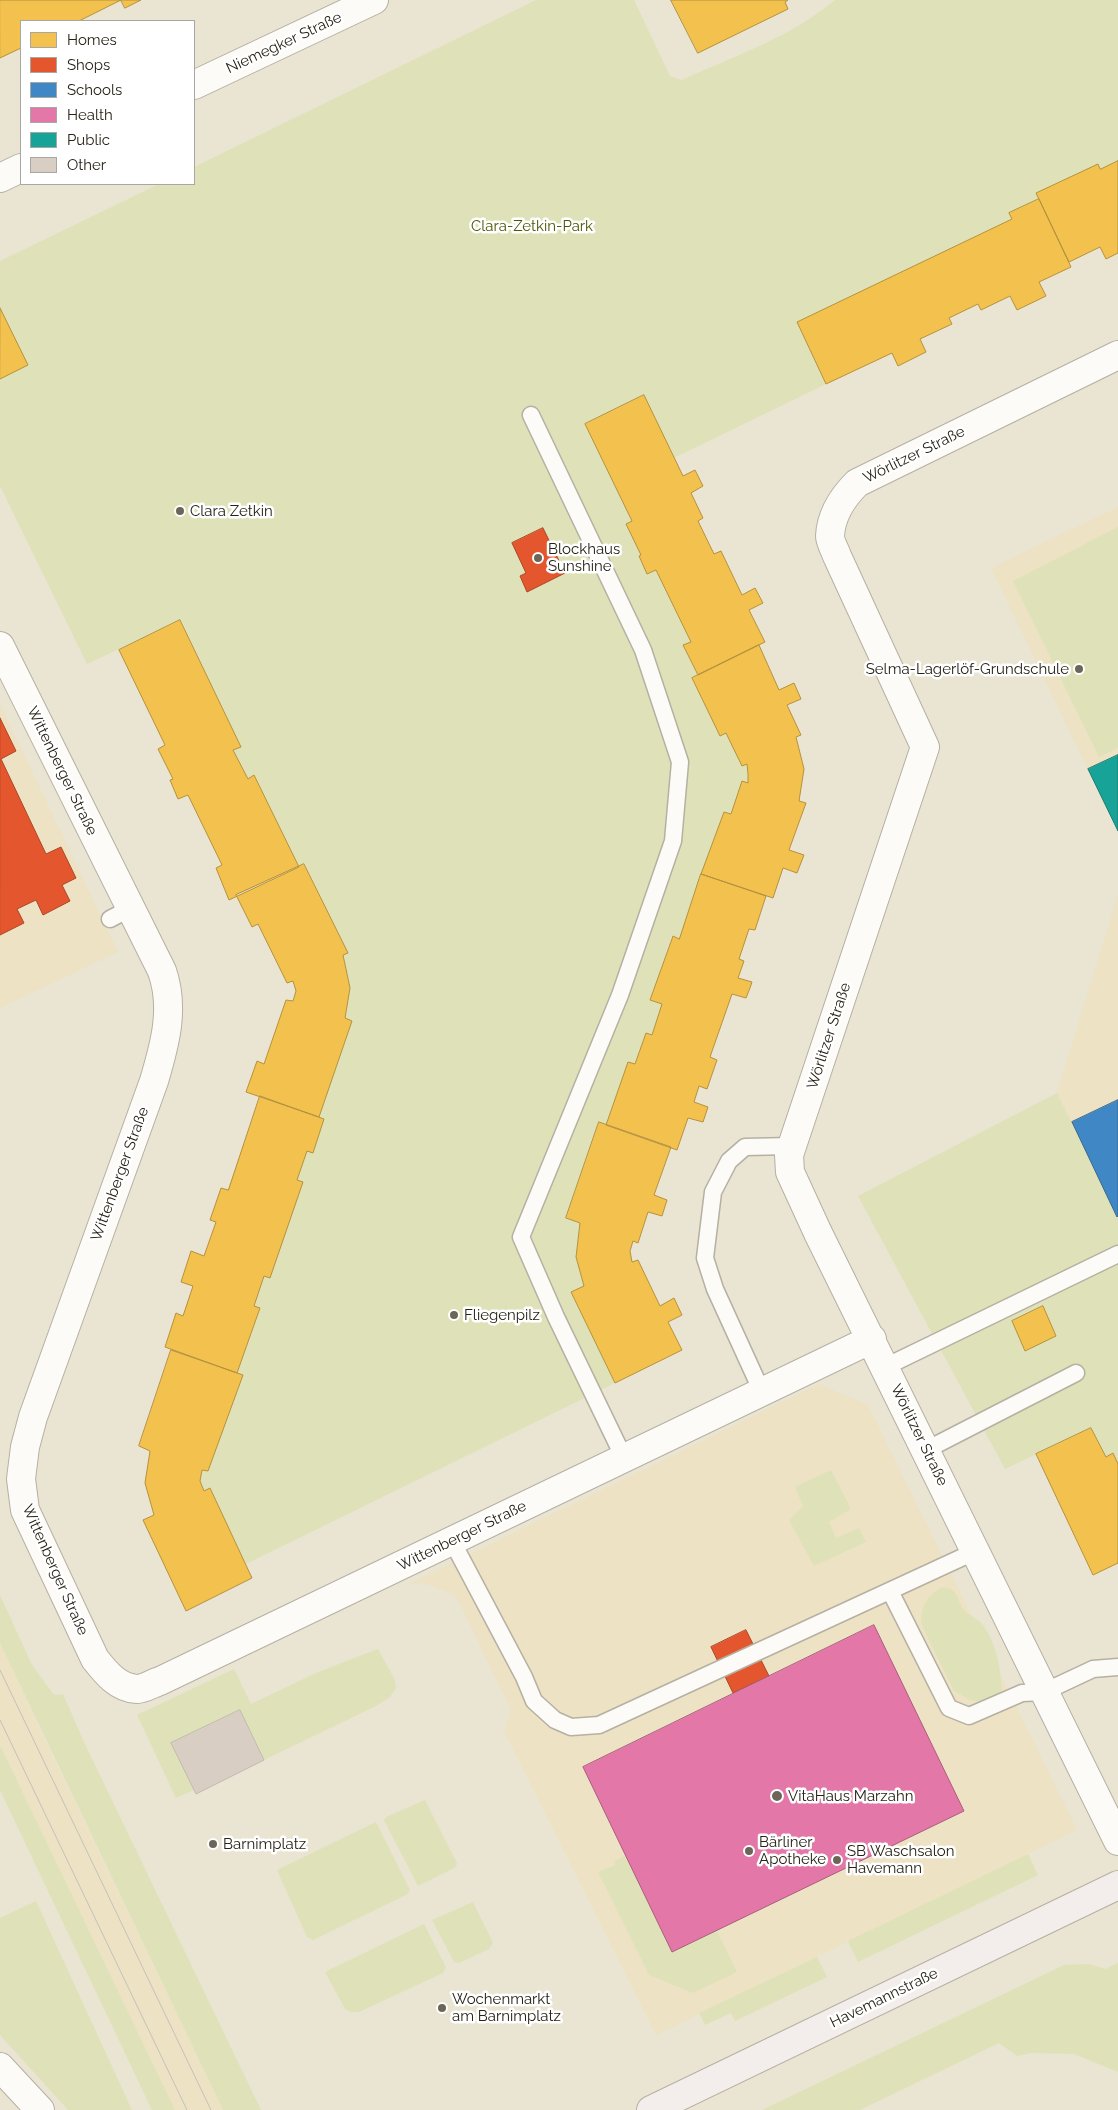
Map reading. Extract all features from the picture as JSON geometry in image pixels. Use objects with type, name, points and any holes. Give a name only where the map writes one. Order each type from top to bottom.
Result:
[{"type":"main road","name":"Havemannstraße","points":[[651,2110],[1118,1886]]},
{"type":"street","name":"Niemegker Straße","points":[[195,85],[374,0]]},
{"type":"street","points":[[0,178],[20,168]]},
{"type":"street","name":"Wörlitzer Straße","points":[[1118,355],[857,483],[846,494],[835,516],[830,538],[837,556],[925,747],[789,1154],[790,1172],[1118,1841]]},
{"type":"street","name":"Wittenberger Straße","points":[[0,646],[120,914],[162,971],[168,988],[169,1006],[165,1045],[33,1417],[25,1448],[21,1479],[25,1510],[95,1659],[104,1671],[120,1684],[138,1689],[160,1681],[872,1339]]},
{"type":"street","points":[[0,2067],[40,2110]]},
{"type":"lane","points":[[531,415],[643,650],[680,762],[673,841],[620,995],[521,1237],[556,1317],[624,1458]]},
{"type":"lane","points":[[762,1392],[715,1289],[704,1258],[713,1192],[729,1160],[745,1147],[792,1146]]},
{"type":"lane","points":[[885,1367],[1118,1254]]},
{"type":"lane","points":[[926,1450],[1076,1373]]},
{"type":"lane","points":[[452,1541],[524,1677],[534,1701],[555,1720],[571,1728],[599,1725],[976,1551]]},
{"type":"lane","points":[[890,1591],[949,1708],[970,1716],[1022,1693],[1044,1692],[1093,1669],[1118,1667]]},
{"type":"shaded area","name":"Selma-Lagerlöf-Grundschule","points":[[1118,507],[1118,832],[991,568]]},
{"type":"shaded area","points":[[0,704],[118,952],[0,1008]]},
{"type":"shaded area","points":[[1118,894],[1118,1216],[1117,1217],[1057,1093]]},
{"type":"shaded area","points":[[819,1384],[868,1405],[1077,1830],[656,2035],[504,1731],[511,1710],[457,1598],[450,1593],[424,1583],[407,1585]]},
{"type":"shaded area","points":[[0,1643],[223,2110],[175,2110],[0,1745]]},
{"type":"green space","name":"Clara-Zetkin-Park","points":[[536,0],[634,0],[670,76],[681,80],[781,36],[835,0],[1118,0],[1118,161],[1100,169],[1098,164],[1039,199],[1012,219],[797,322],[826,384],[674,458],[644,396],[585,424],[632,521],[641,555],[639,557],[647,574],[656,570],[691,642],[683,646],[698,675],[692,679],[720,736],[726,733],[742,765],[747,764],[748,783],[742,782],[731,814],[724,812],[679,939],[672,936],[650,1000],[662,1004],[652,1035],[646,1033],[635,1064],[628,1062],[606,1125],[599,1122],[566,1218],[580,1223],[576,1257],[584,1286],[571,1292],[615,1383],[246,1564],[210,1489],[204,1491],[200,1481],[202,1470],[208,1471],[243,1375],[237,1373],[260,1309],[254,1306],[264,1276],[302,1182],[297,1180],[307,1151],[313,1153],[324,1119],[319,1117],[352,1021],[345,1018],[350,988],[343,955],[347,952],[305,864],[299,867],[254,775],[248,779],[233,750],[240,746],[181,620],[87,664],[0,486],[0,261],[157,185],[195,185],[195,167]]},
{"type":"green space","name":"Selma-Lagerlöf-Grundschule","points":[[1118,527],[1118,748],[1099,757],[1013,581]]},
{"type":"green space","points":[[1057,1093],[1118,1216],[1118,1464],[1113,1453],[1106,1457],[1091,1428],[1005,1469],[858,1196]]},
{"type":"green space","points":[[831,1470],[851,1509],[829,1522],[836,1538],[859,1528],[866,1542],[814,1566],[789,1520],[803,1506],[795,1487]]},
{"type":"green space","points":[[942,1587],[948,1588],[955,1593],[965,1611],[981,1623],[992,1641],[1001,1675],[1002,1693],[995,1700],[983,1702],[970,1700],[954,1691],[922,1626],[921,1619],[925,1603],[932,1594]]},
{"type":"green space","points":[[0,1595],[32,1665],[54,1695],[63,1694],[84,1742],[261,2110],[223,2110],[0,1643]]},
{"type":"green space","points":[[378,1649],[395,1680],[396,1688],[390,1697],[376,1706],[264,1760],[240,1710],[172,1743],[194,1790],[176,1798],[137,1715],[234,1669],[251,1704],[318,1672]]},
{"type":"green space","points":[[0,1745],[175,2110],[152,2110],[0,1790]]},
{"type":"green space","points":[[425,1800],[457,1863],[456,1867],[418,1886],[384,1820],[386,1817]]},
{"type":"green space","points":[[376,1822],[410,1890],[408,1894],[313,1940],[307,1937],[277,1870]]},
{"type":"green space","points":[[1028,1854],[1038,1875],[858,1962],[848,1941]]},
{"type":"green space","points":[[626,1855],[672,1952],[717,1931],[737,1972],[693,1993],[649,1975],[598,1872],[615,1865],[614,1861]]},
{"type":"green space","points":[[36,1901],[132,2110],[68,2110],[0,2035],[0,1918]]},
{"type":"green space","points":[[473,1902],[493,1943],[489,1949],[459,1963],[454,1962],[432,1920]]},
{"type":"green space","points":[[424,1924],[446,1967],[443,1973],[359,2012],[351,2012],[345,2009],[325,1972]]},
{"type":"green space","points":[[817,1957],[827,1977],[735,2021],[731,2013],[705,2025],[699,2013]]},
{"type":"green space","points":[[1118,1963],[1118,2072],[1074,2054],[1031,2053],[1017,2056],[999,2043],[860,2110],[762,2110],[1064,1965],[1089,1964],[1105,1969]]},
{"type":"building: Homes","points":[[0,0],[121,0],[81,20],[20,20],[20,48],[0,58]]},
{"type":"building: Homes","points":[[121,0],[141,0],[125,8]]},
{"type":"building: Homes","points":[[671,0],[788,0],[785,2],[788,9],[698,53]]},
{"type":"building: Homes","points":[[1118,161],[1118,253],[1106,259],[1100,247],[1069,262],[1036,193],[1098,164],[1100,169]]},
{"type":"building: Homes","points":[[1039,199],[1071,267],[1039,282],[1046,296],[1017,310],[1010,296],[981,310],[978,304],[949,318],[952,324],[920,339],[926,352],[898,366],[892,353],[826,384],[797,322],[1012,219],[1009,213]]},
{"type":"building: Homes","points":[[0,308],[28,365],[0,379]]},
{"type":"building: Homes","points":[[644,395],[683,476],[695,470],[703,486],[691,493],[703,518],[698,521],[714,554],[721,551],[742,595],[755,588],[763,603],[749,610],[765,642],[698,675],[683,645],[691,642],[656,570],[647,574],[639,556],[641,555],[626,524],[632,521],[585,424]]},
{"type":"building: Homes","points":[[180,620],[241,747],[233,750],[248,779],[254,775],[299,867],[229,900],[216,868],[222,865],[188,795],[178,799],[170,780],[173,779],[158,749],[165,745],[119,650]]},
{"type":"building: Homes","points":[[759,645],[779,690],[794,683],[801,699],[787,705],[801,735],[796,737],[804,769],[799,801],[806,803],[789,850],[804,855],[797,873],[783,868],[773,898],[701,874],[724,812],[731,814],[742,781],[748,783],[748,774],[747,764],[742,766],[726,733],[720,736],[692,678]]},
{"type":"building: Homes","points":[[304,864],[348,953],[343,955],[350,988],[345,1018],[352,1021],[319,1117],[246,1092],[257,1061],[264,1064],[286,1000],[293,1001],[296,991],[293,981],[287,983],[258,924],[252,927],[236,895]]},
{"type":"building: Homes","points":[[701,874],[766,896],[755,930],[749,929],[739,959],[744,961],[738,978],[752,982],[750,988],[746,998],[732,994],[710,1057],[717,1060],[707,1089],[699,1086],[694,1102],[708,1107],[703,1122],[688,1118],[677,1150],[606,1125],[628,1062],[635,1064],[646,1033],[652,1035],[662,1004],[650,1000],[673,936],[679,939]]},
{"type":"building: Homes","points":[[260,1096],[324,1119],[313,1153],[307,1151],[297,1180],[303,1182],[270,1278],[264,1276],[254,1306],[260,1308],[237,1373],[165,1347],[176,1313],[183,1316],[193,1286],[181,1282],[191,1251],[204,1256],[216,1222],[210,1220],[221,1188],[228,1190]]},
{"type":"building: Homes","points":[[599,1122],[671,1147],[654,1195],[667,1200],[662,1216],[648,1212],[638,1243],[633,1241],[630,1251],[632,1262],[638,1260],[660,1306],[674,1298],[682,1315],[668,1322],[682,1350],[615,1383],[571,1292],[584,1286],[576,1257],[580,1223],[566,1218]]},
{"type":"building: Homes","points":[[1043,1306],[1056,1336],[1025,1351],[1012,1321]]},
{"type":"building: Homes","points":[[171,1350],[243,1375],[208,1471],[202,1470],[200,1481],[204,1491],[210,1488],[252,1578],[186,1611],[143,1520],[154,1515],[145,1483],[150,1451],[139,1446]]},
{"type":"building: Homes","points":[[1091,1428],[1106,1457],[1113,1453],[1118,1464],[1118,1563],[1093,1575],[1036,1454]]},
{"type":"building: Shops","name":"Blockhaus Sunshine","points":[[543,528],[565,573],[527,592],[520,576],[526,573],[512,543]]},
{"type":"building: Shops","points":[[0,718],[16,751],[1,759],[46,854],[61,847],[76,878],[62,885],[70,901],[43,915],[36,900],[17,909],[24,923],[0,935]]},
{"type":"building: Shops","points":[[746,1630],[769,1676],[733,1693],[711,1647]]},
{"type":"building: Schools","points":[[1118,1100],[1118,1216],[1117,1217],[1072,1122]]},
{"type":"building: Health","name":"VitaHaus Marzahn","points":[[874,1625],[964,1811],[672,1952],[583,1767]]},
{"type":"building: Public","points":[[1118,755],[1118,831],[1088,769]]},
{"type":"building: Other","points":[[240,1710],[264,1760],[196,1794],[171,1743]]},
{"type":"tram line","points":[[0,1670],[211,2110]]},
{"type":"tram line","points":[[0,1720],[187,2110]]},
{"type":"place","name":"Clara Zetkin","points":[[180,511]]},
{"type":"place","name":"Blockhaus Sunshine","points":[[538,558]]},
{"type":"place","name":"Selma-Lagerlöf-Grundschule","points":[[1079,669]]},
{"type":"place","name":"Fliegenpilz","points":[[454,1315]]},
{"type":"place","name":"VitaHaus Marzahn","points":[[777,1796]]},
{"type":"place","name":"Barnimplatz","points":[[213,1844]]},
{"type":"place","name":"Bärliner Apotheke","points":[[749,1851]]},
{"type":"place","name":"SB Waschsalon Havemann","points":[[837,1860]]},
{"type":"place","name":"Wochenmarkt am Barnimplatz","points":[[442,2008]]}]
